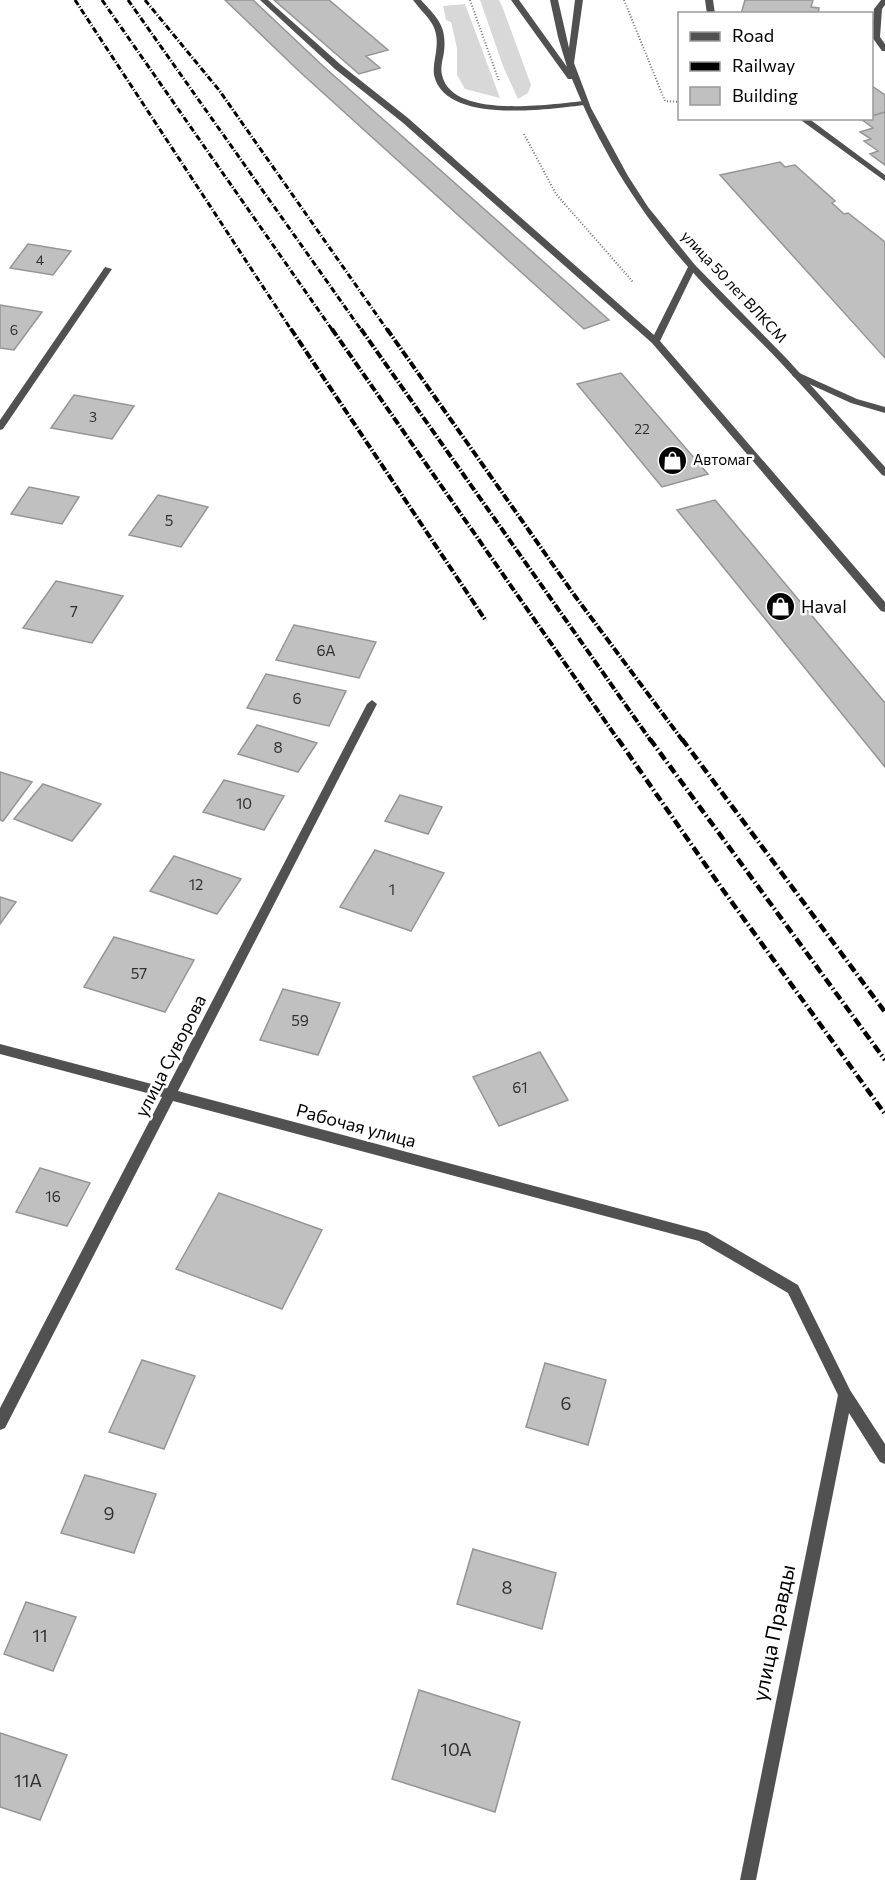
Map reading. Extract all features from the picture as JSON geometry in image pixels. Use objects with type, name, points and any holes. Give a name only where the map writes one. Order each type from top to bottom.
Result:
[{"type":"street","points":[[264,0],[338,67],[405,120],[655,341],[885,609]]},
{"type":"street","points":[[417,0],[438,25],[441,37],[438,75],[441,85],[448,94],[479,105],[510,109],[585,103]]},
{"type":"street","points":[[515,0],[578,86]]},
{"type":"street","name":"улица 50 лет ВЛКСМ","points":[[554,0],[571,67],[585,103],[639,199],[692,267],[797,375],[885,473]]},
{"type":"street","points":[[571,67],[579,0]]},
{"type":"street","points":[[874,37],[878,9],[885,0]]},
{"type":"street","points":[[874,37],[885,35]]},
{"type":"street","points":[[874,37],[885,49]]},
{"type":"street","points":[[805,120],[885,179]]},
{"type":"street","points":[[655,341],[692,267]]},
{"type":"street","points":[[0,427],[108,269]]},
{"type":"street","points":[[797,375],[854,401],[885,410]]},
{"type":"street","name":"улица Суворова","points":[[0,1423],[372,704]]},
{"type":"street","name":"Рабочая улица","points":[[0,1049],[702,1236],[793,1289],[845,1395],[885,1457]]},
{"type":"street","name":"улица Правды","points":[[748,1880],[845,1395]]},
{"type":"path","points":[[470,0],[484,44],[510,109],[556,194],[666,320]]},
{"type":"path","points":[[624,0],[665,101],[678,102]]},
{"type":"shaded area","points":[[480,0],[499,0],[502,6],[531,85],[528,93],[518,99],[503,66]]},
{"type":"shaded area","points":[[465,4],[500,98],[465,89],[457,75],[457,48],[451,22],[446,20],[443,6]]},
{"type":"building","points":[[225,0],[253,0],[323,66],[609,320],[584,329],[300,72]]},
{"type":"building","points":[[274,0],[329,0],[388,50],[366,56],[380,68],[359,74]]},
{"type":"building","points":[[745,0],[813,0],[811,7],[819,8],[818,12],[742,12]]},
{"type":"building","points":[[873,87],[885,95],[885,112],[873,116]]},
{"type":"building","points":[[885,112],[885,165],[870,154],[878,151],[864,141],[871,139],[860,132],[873,128],[862,120],[873,120],[873,116]]},
{"type":"building","points":[[780,162],[785,167],[795,165],[835,201],[832,203],[844,214],[848,213],[885,242],[885,358],[720,175]]},
{"type":"building","points":[[28,244],[71,251],[53,275],[10,268]]},
{"type":"building","points":[[0,305],[42,312],[14,350],[0,348]]},
{"type":"building","points":[[621,373],[708,474],[662,487],[577,384]]},
{"type":"building","points":[[74,395],[134,406],[112,439],[51,428]]},
{"type":"building","points":[[29,487],[79,497],[62,524],[11,514]]},
{"type":"building","points":[[158,495],[208,507],[181,547],[129,535]]},
{"type":"building","name":"Haval","points":[[715,500],[885,703],[885,767],[677,510]]},
{"type":"building","points":[[56,581],[123,596],[92,643],[23,628]]},
{"type":"building","points":[[294,625],[376,642],[359,678],[276,660]]},
{"type":"building","points":[[266,674],[346,691],[329,726],[247,708]]},
{"type":"building","points":[[257,725],[317,743],[298,772],[238,754]]},
{"type":"building","points":[[0,772],[32,782],[3,821],[0,820]]},
{"type":"building","points":[[224,780],[284,796],[264,830],[203,812]]},
{"type":"building","points":[[43,784],[101,804],[72,841],[14,819]]},
{"type":"building","points":[[400,795],[442,807],[428,834],[385,821]]},
{"type":"building","points":[[375,850],[444,873],[411,931],[340,907]]},
{"type":"building","points":[[174,856],[241,879],[217,914],[150,891]]},
{"type":"building","points":[[0,897],[16,902],[0,924]]},
{"type":"building","points":[[114,937],[194,960],[165,1012],[84,987]]},
{"type":"building","points":[[283,989],[340,1003],[318,1055],[260,1040]]},
{"type":"building","points":[[540,1052],[568,1100],[499,1126],[473,1077]]},
{"type":"building","points":[[40,1168],[90,1183],[67,1226],[16,1212]]},
{"type":"building","points":[[219,1193],[322,1230],[282,1309],[176,1269]]},
{"type":"building","points":[[142,1360],[195,1376],[164,1449],[109,1432]]},
{"type":"building","points":[[545,1363],[606,1380],[588,1445],[526,1427]]},
{"type":"building","points":[[85,1475],[156,1494],[134,1553],[61,1533]]},
{"type":"building","points":[[473,1549],[556,1573],[542,1629],[457,1604]]},
{"type":"building","points":[[26,1602],[76,1617],[53,1671],[4,1654]]},
{"type":"building","points":[[419,1690],[520,1722],[495,1812],[392,1779]]},
{"type":"building","points":[[0,1733],[67,1755],[40,1820],[0,1807]]},
{"type":"railway","points":[[75,0],[292,331]]},
{"type":"railway","points":[[102,0],[333,331]]},
{"type":"railway","points":[[128,0],[362,331]]},
{"type":"railway","points":[[145,0],[219,90],[388,331]]},
{"type":"railway","points":[[291,329],[486,621]]},
{"type":"railway","points":[[332,329],[619,741]]},
{"type":"railway","points":[[361,329],[651,741]]},
{"type":"railway","points":[[387,329],[575,596],[683,741]]},
{"type":"railway","points":[[618,739],[723,890],[885,1114]]},
{"type":"railway","points":[[650,739],[885,1060]]},
{"type":"railway","points":[[682,739],[885,1012]]},
{"type":"place","name":"Автомаг","points":[[672,460]]},
{"type":"place","name":"Haval","points":[[780,607]]}]
